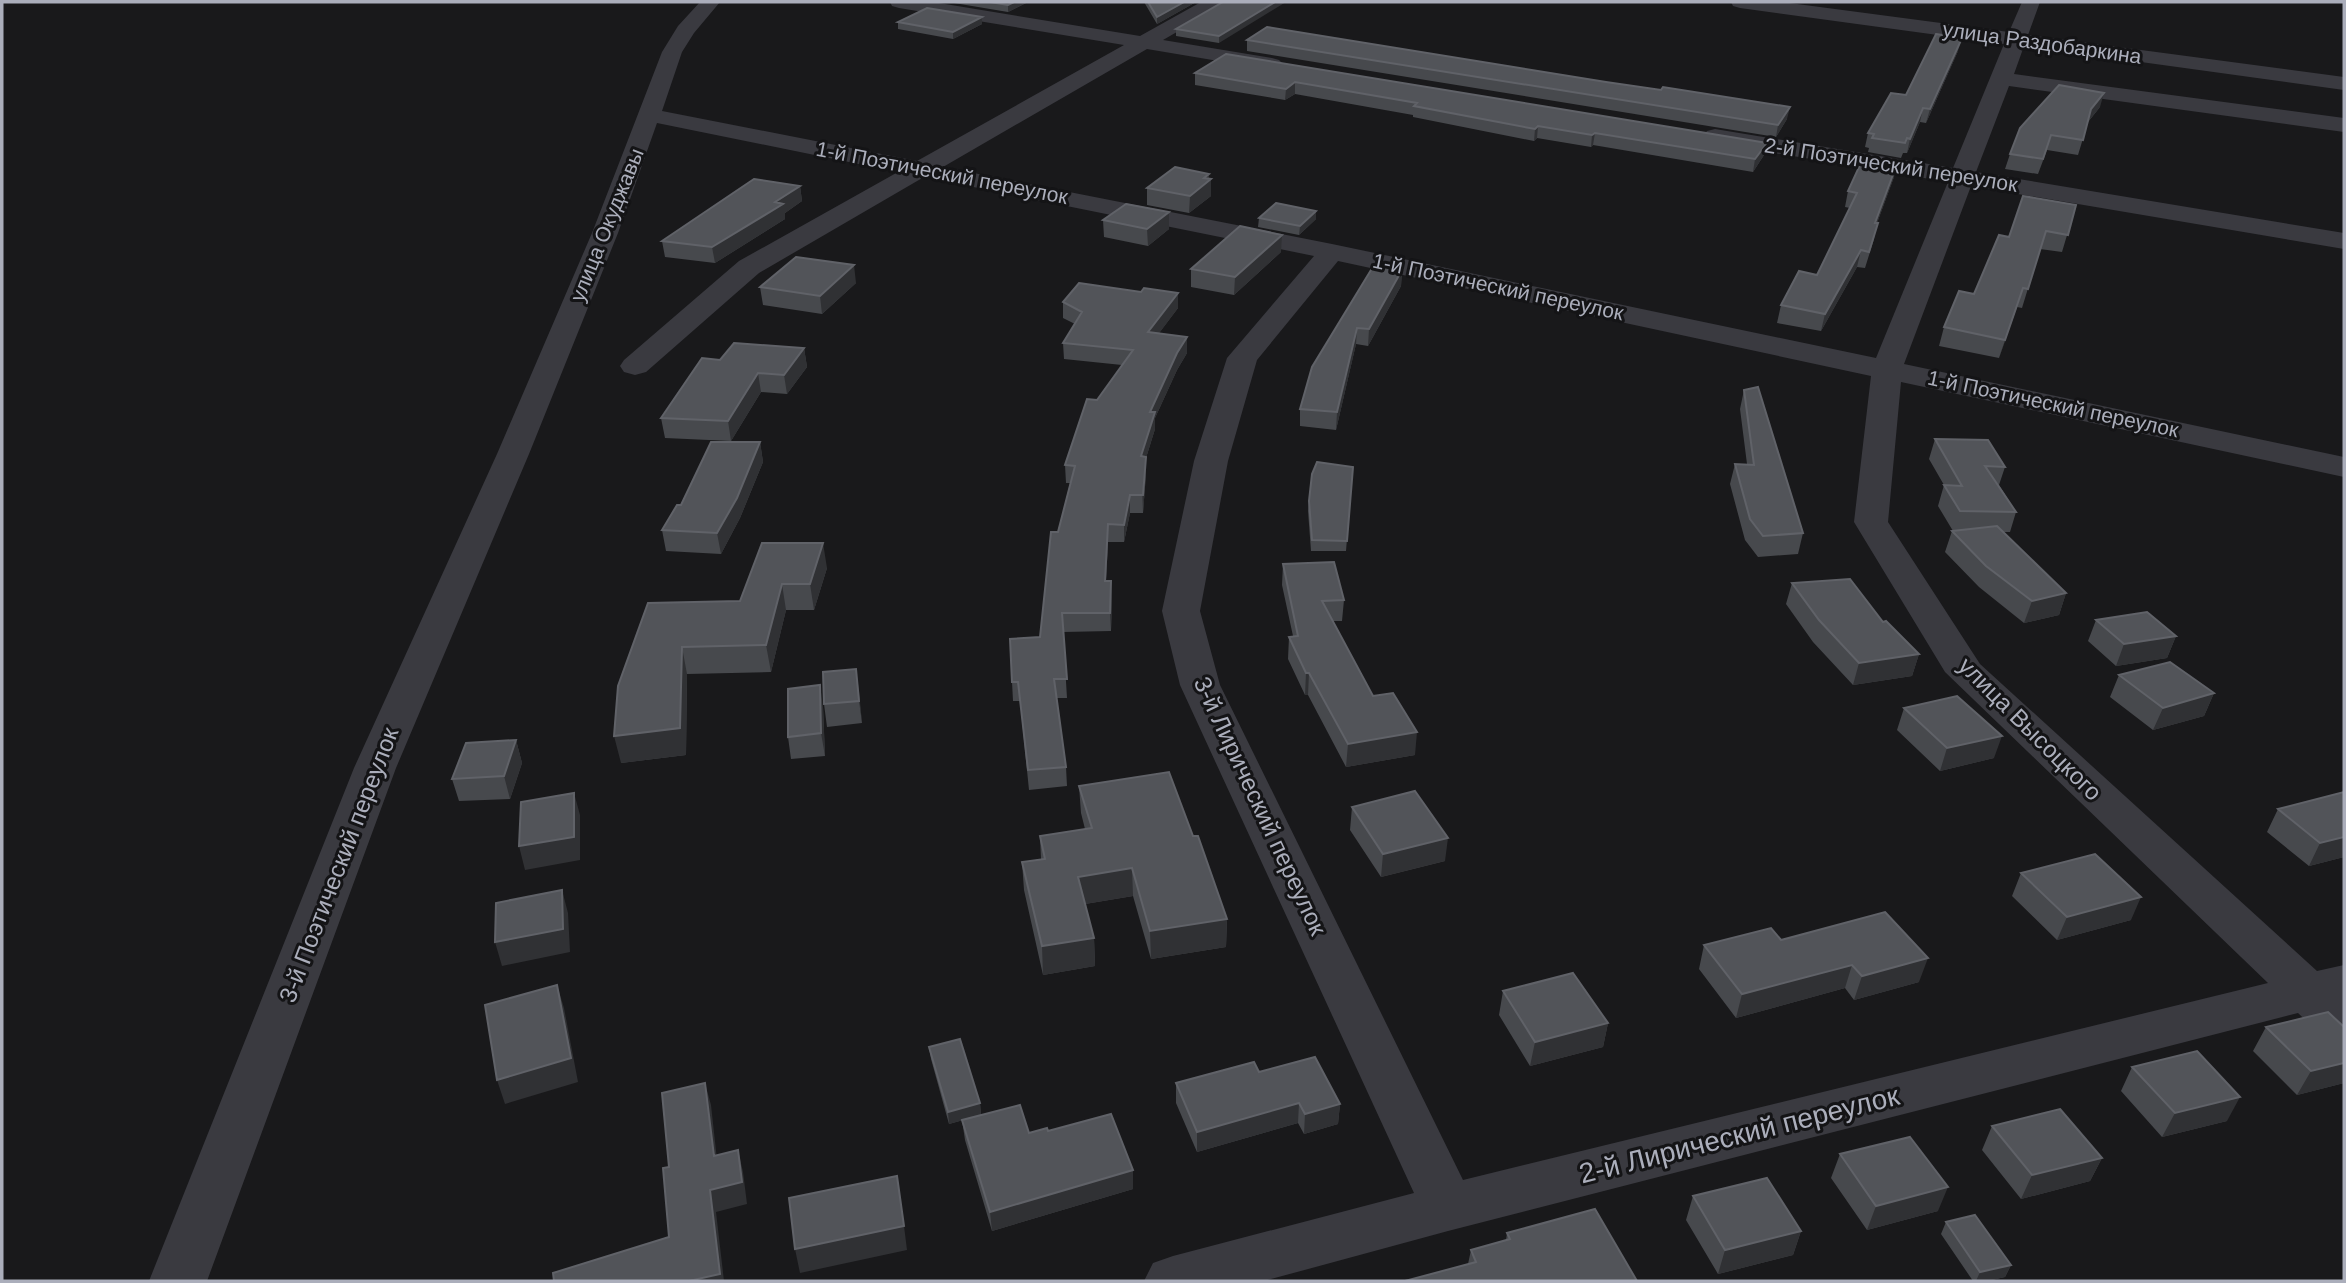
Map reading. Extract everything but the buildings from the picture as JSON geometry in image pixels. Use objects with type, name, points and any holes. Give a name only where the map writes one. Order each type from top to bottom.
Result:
[{"type":"street","name":"улица Окуджавы","points":[[513,454],[605,233],[672,52],[685,30],[710,2]]},
{"type":"street","points":[[898,2],[1294,68]]},
{"type":"street","points":[[635,366],[749,267],[1215,2]]},
{"type":"street","name":"улица Раздобаркина","points":[[1740,2],[2344,83]]},
{"type":"street","name":"улица Высоцкого","points":[[2031,2],[1886,368],[1871,522],[1965,672],[2325,987],[2344,1026]]},
{"type":"street","points":[[1999,78],[2344,125]]},
{"type":"street","name":"1-й Поэтический переулок","points":[[650,115],[920,168],[1886,368],[2344,467]]},
{"type":"street","name":"2-й Поэтический переулок","points":[[1689,132],[2344,241]]},
{"type":"street","name":"3-й Лирический переулок","points":[[1332,253],[1242,358],[1211,461],[1181,611],[1200,685],[1448,1206]]},
{"type":"street","name":"3-й Поэтический переулок","points":[[178,1281],[375,768],[513,454]]},
{"type":"street","name":"2-й Лирический переулок","points":[[1173,1281],[1448,1206],[2325,987]]}]
